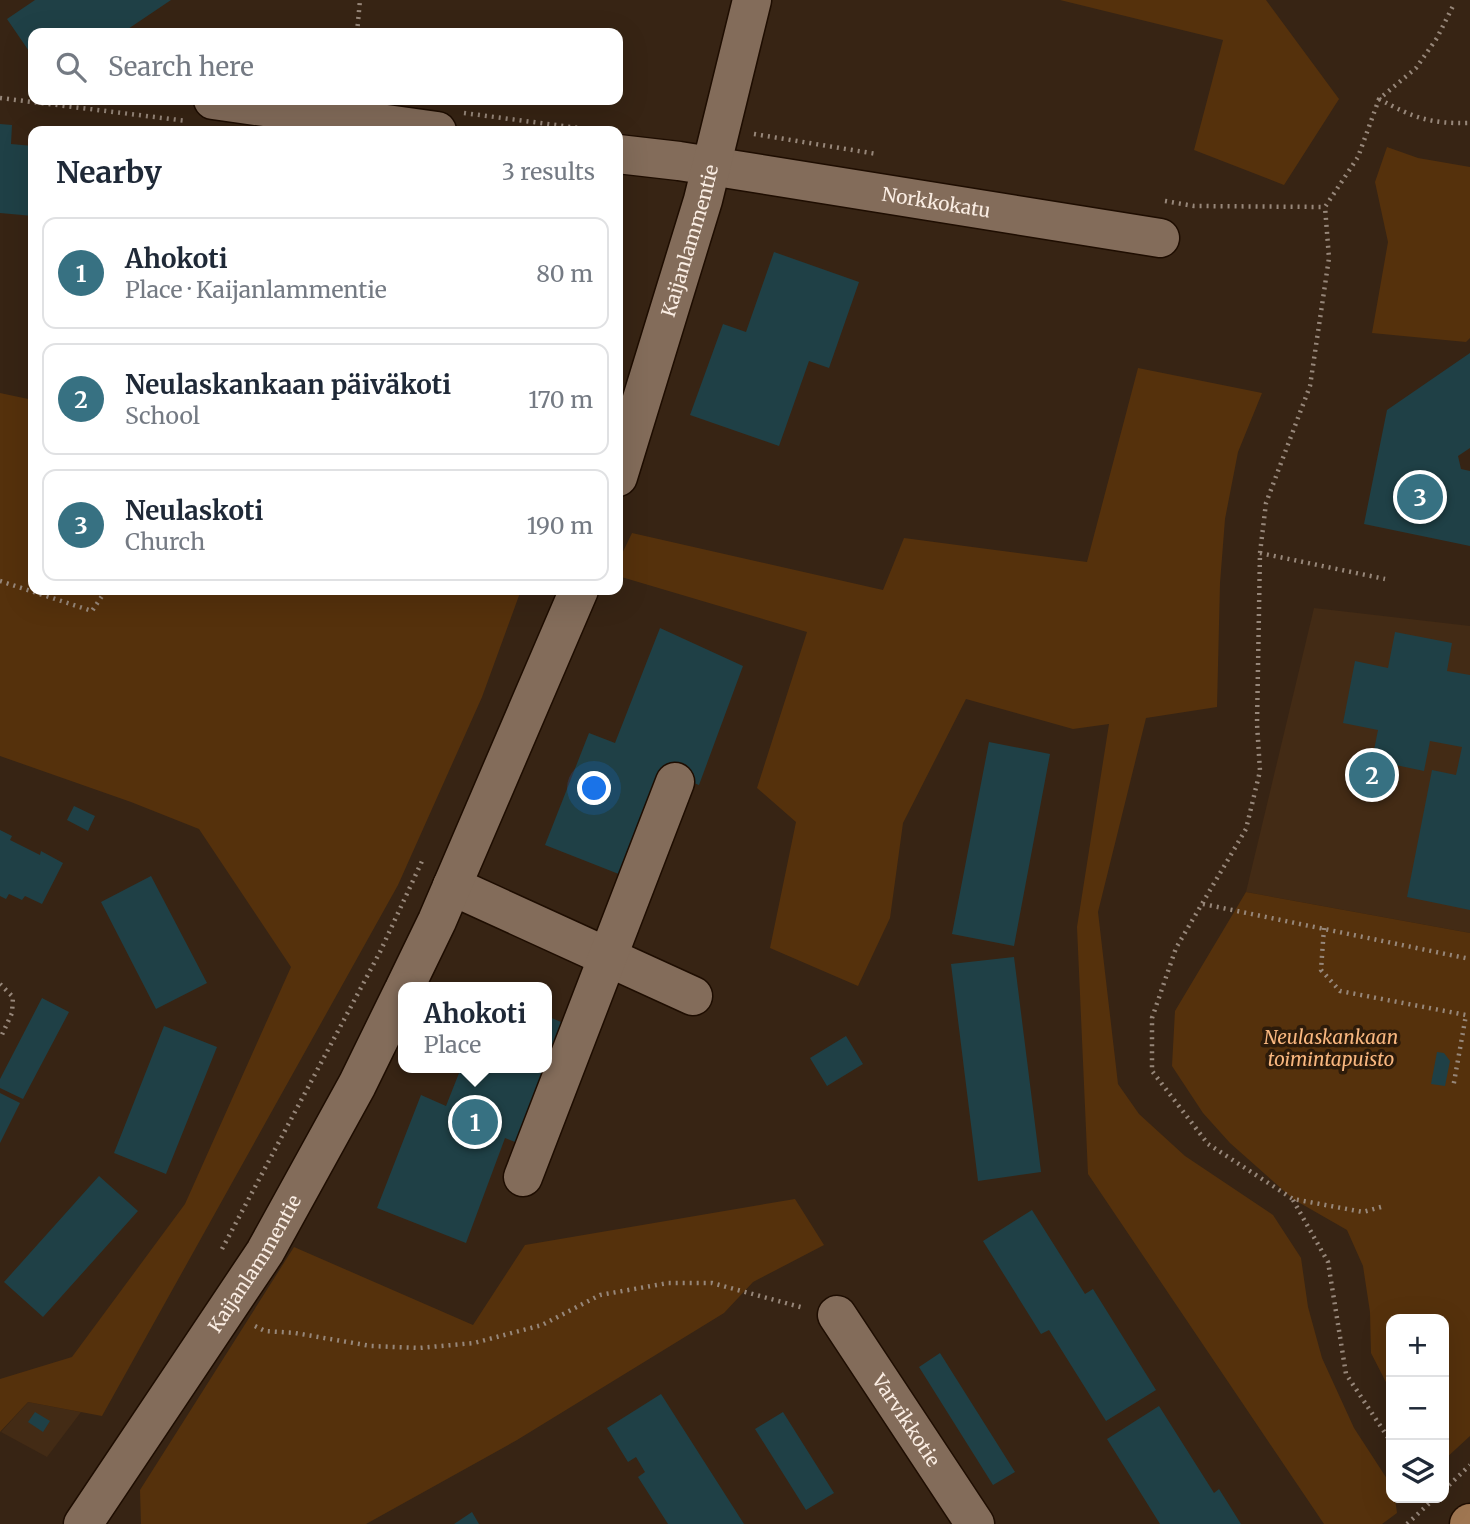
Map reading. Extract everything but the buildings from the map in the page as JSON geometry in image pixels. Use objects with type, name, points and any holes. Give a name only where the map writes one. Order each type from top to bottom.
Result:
[{"type":"street","name":"Kaijanlammentie","points":[[623,461],[711,166],[752,0]]},
{"type":"street","points":[[205,111],[448,122]]},
{"type":"street","name":"Norkkokatu","points":[[623,155],[711,166],[1160,238]]},
{"type":"street","name":"Kaijanlammentie","points":[[407,982],[452,886],[577,595]]},
{"type":"street","points":[[523,1177],[675,782]]},
{"type":"street","points":[[452,886],[692,996]]},
{"type":"street","name":"Kaijanlammentie","points":[[83,1524],[265,1252],[357,1085],[398,1001]]},
{"type":"street","name":"Varvikkotie","points":[[837,1315],[975,1524]]},
{"type":"path","points":[[357,28],[360,0]]},
{"type":"path","points":[[1381,1206],[1363,1212],[1293,1199],[1208,1144],[1152,1071],[1152,1018],[1176,948],[1246,829],[1259,771],[1257,724],[1261,553],[1266,503],[1310,386],[1329,258],[1325,207],[1358,157],[1379,99],[1416,68],[1437,38],[1454,4]]},
{"type":"path","points":[[0,98],[28,100]]},
{"type":"path","points":[[1379,99],[1429,122],[1470,123]]},
{"type":"path","points":[[110,105],[205,111]]},
{"type":"path","points":[[448,122],[518,126]]},
{"type":"path","points":[[801,142],[882,155]]},
{"type":"path","points":[[1154,199],[1195,206],[1325,207]]},
{"type":"path","points":[[1261,553],[1385,579]]},
{"type":"path","points":[[0,580],[28,589]]},
{"type":"path","points":[[45,595],[92,611],[103,595]]},
{"type":"path","points":[[220,1252],[380,952],[425,853]]},
{"type":"path","points":[[1203,904],[1470,959]]},
{"type":"path","points":[[1324,928],[1321,970],[1340,991],[1466,1015],[1453,1088]]},
{"type":"path","points":[[0,984],[13,997],[12,1013],[0,1039]]},
{"type":"path","points":[[1293,1199],[1328,1262],[1346,1374],[1390,1440]]},
{"type":"path","points":[[225,1314],[265,1331],[295,1333],[371,1346],[419,1348],[474,1343],[542,1325],[600,1296],[668,1283],[712,1283],[837,1315]]},
{"type":"path","points":[[1449,1485],[1470,1465]]},
{"type":"path","points":[[1407,1524],[1427,1503]]},
{"type":"shaded area","points":[[1314,608],[1470,626],[1470,933],[1246,892]]},
{"type":"shaded area","points":[[28,1402],[81,1412],[47,1457],[1,1432]]},
{"type":"green space","points":[[1060,0],[1266,0],[1339,99],[1284,185],[1194,150],[1223,40]]},
{"type":"green space","points":[[1387,147],[1418,158],[1470,167],[1470,338],[1466,342],[1372,333],[1388,242],[1375,182]]},
{"type":"green space","points":[[1138,368],[1262,393],[1238,452],[1225,519],[1220,583],[1217,707],[1146,718],[1098,912],[1118,1084],[1139,1114],[1185,1156],[1273,1215],[1301,1258],[1308,1307],[1322,1358],[1354,1428],[1386,1477],[1386,1503],[1396,1503],[1397,1513],[1382,1524],[1324,1524],[1088,1174],[1077,927],[1109,724],[1073,729],[966,699],[903,823],[890,918],[858,986],[770,948],[796,822],[757,788],[807,632],[623,577],[623,552],[632,533],[883,590],[904,538],[1087,562]]},
{"type":"green space","points":[[0,393],[28,399],[28,595],[519,595],[482,697],[398,885],[102,1416],[28,1402],[0,1432],[0,1379],[72,1357],[185,1204],[291,967],[199,829],[0,756]]},
{"type":"green space","name":"Neulaskankaan toimintapuisto","points":[[1246,892],[1470,933],[1470,1436],[1449,1455],[1449,1314],[1386,1314],[1386,1382],[1371,1353],[1370,1312],[1363,1266],[1347,1230],[1293,1199],[1230,1143],[1203,1113],[1172,1066],[1175,1011]]},
{"type":"green space","points":[[795,1199],[824,1245],[753,1282],[724,1313],[517,1440],[366,1524],[141,1524],[140,1490],[294,1247],[473,1325],[525,1245]]},
{"type":"place","name":"Neulaskoti","points":[[1420,497]]},
{"type":"place","name":"Neulaskankaan päiväkoti","points":[[1372,775]]},
{"type":"place","name":"Ahokoti","points":[[475,1122]]}]
